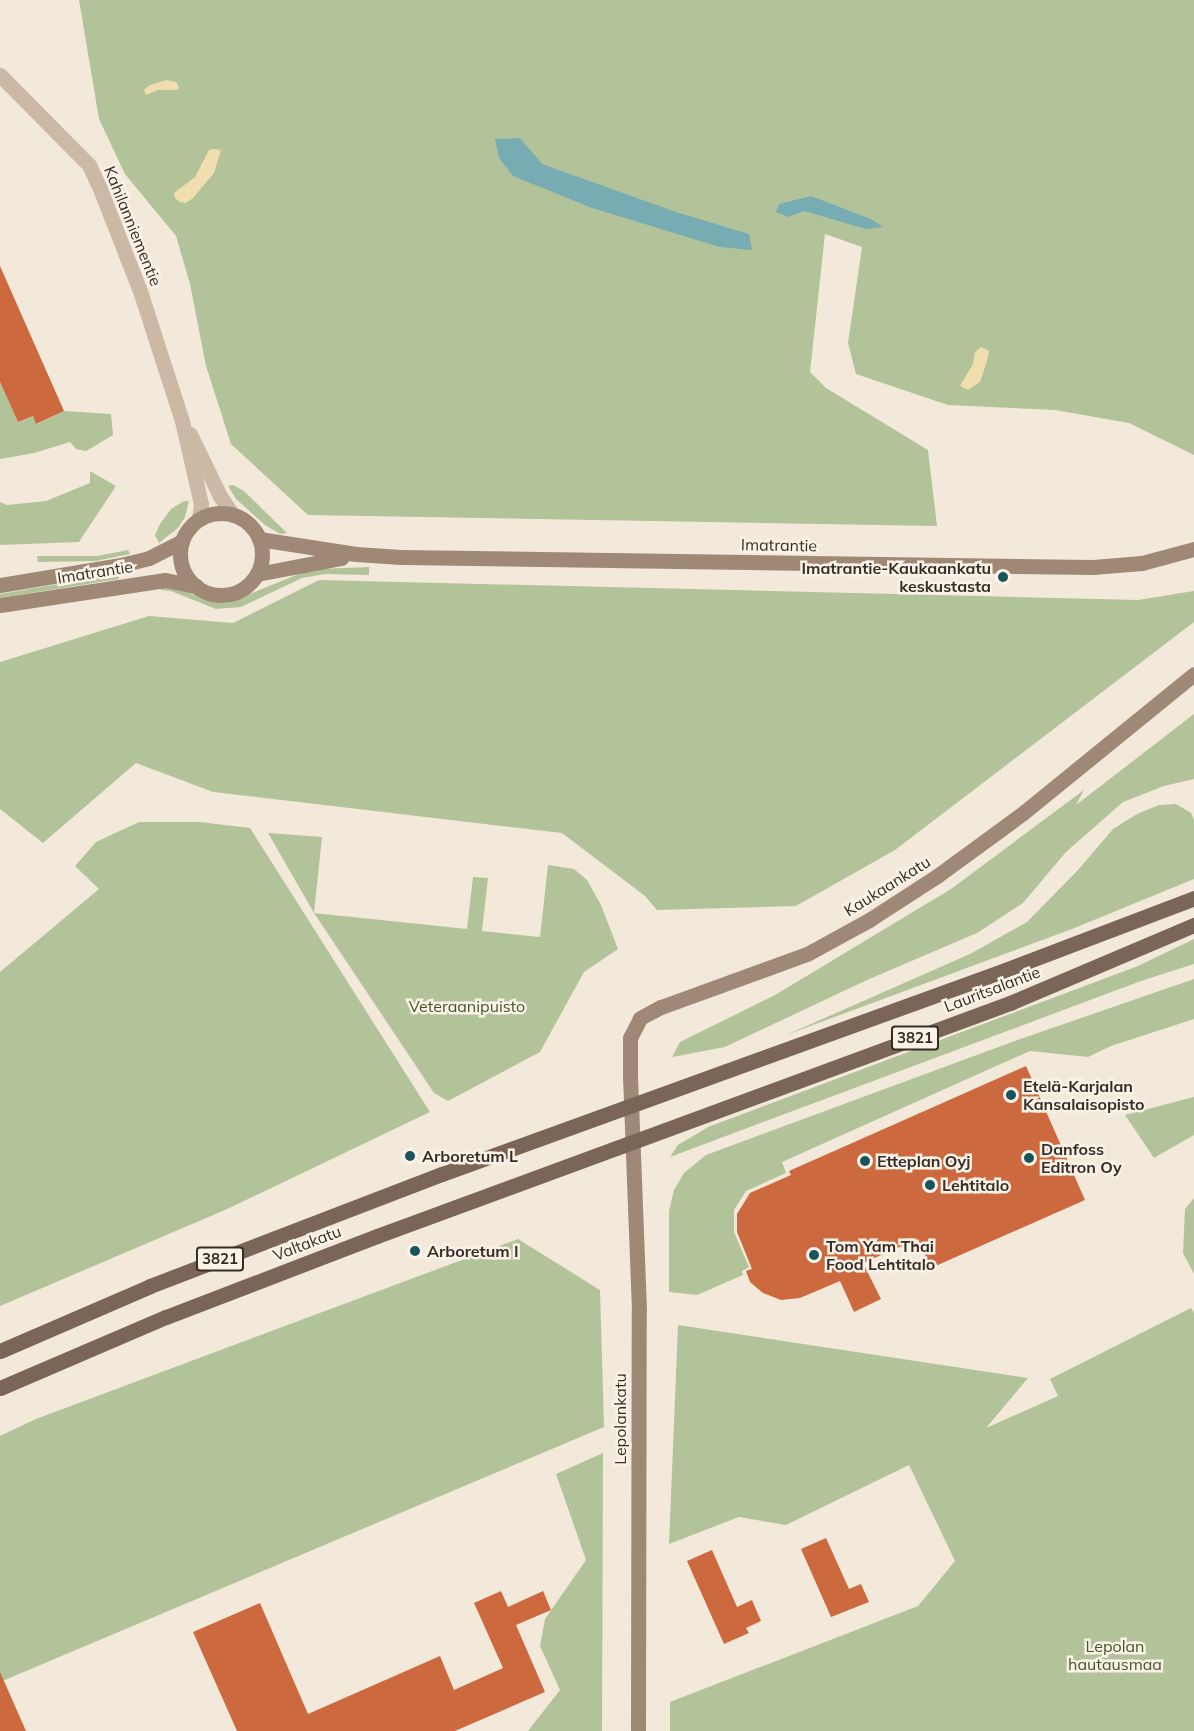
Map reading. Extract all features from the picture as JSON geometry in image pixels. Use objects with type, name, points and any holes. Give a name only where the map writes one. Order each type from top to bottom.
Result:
[{"type":"main road","name":"Lauritsalantie","points":[[631,1107],[997,974],[1194,898]]},
{"type":"main road","name":"Lauritsalantie","points":[[632,1142],[1010,1003],[1194,925]]},
{"type":"main road","name":"Valtakatu","points":[[0,1351],[150,1286],[442,1174],[631,1107]]},
{"type":"main road","name":"Valtakatu","points":[[0,1388],[166,1317],[632,1142]]},
{"type":"street","name":"Kahilanniementie","points":[[0,75],[89,165],[141,294],[182,421],[201,504],[199,519]]},
{"type":"street","name":"Kahilanniementie","points":[[182,421],[232,515]]},
{"type":"street","points":[[218,514],[232,515],[249,524],[259,539],[262,557],[257,574],[250,583],[229,594],[206,593],[196,586],[182,566],[182,541],[187,531],[199,519],[218,514]]},
{"type":"street","name":"Imatrantie","points":[[259,539],[361,555],[1093,567],[1142,563],[1194,549]]},
{"type":"street","name":"Imatrantie","points":[[0,585],[125,564],[149,558],[182,541]]},
{"type":"street","name":"Imatrantie","points":[[257,574],[361,555]]},
{"type":"street","name":"Imatrantie","points":[[0,605],[165,580],[196,586]]},
{"type":"street","name":"Kaukaankatu","points":[[631,1107],[630,1038],[640,1018],[661,1006],[807,954],[869,920],[937,876],[1023,813],[1194,674]]},
{"type":"street","name":"Lepolankatu","points":[[631,1107],[639,1310],[638,1731]]},
{"type":"green space","points":[[79,0],[1194,0],[1194,455],[1129,423],[1055,410],[948,405],[856,374],[848,343],[862,247],[825,234],[810,372],[826,388],[928,450],[937,526],[308,515],[231,444],[206,366],[190,284],[176,236],[125,174],[99,119]]},
{"type":"green space","points":[[0,382],[18,422],[33,416],[37,424],[64,411],[111,414],[113,435],[86,451],[76,449],[70,442],[34,453],[0,459]]},
{"type":"green space","points":[[90,471],[116,486],[79,542],[0,545],[0,502],[7,505],[46,501],[90,483]]},
{"type":"green space","points":[[233,485],[244,491],[287,533],[280,534],[265,525],[236,499],[228,486]]},
{"type":"green space","points":[[184,501],[189,501],[185,517],[178,528],[159,543],[155,535],[160,524],[171,509]]},
{"type":"green space","points":[[128,550],[130,554],[96,561],[38,562],[37,556],[97,556]]},
{"type":"green space","points":[[369,567],[369,575],[325,574],[302,578],[241,607],[216,609],[171,591],[161,590],[161,587],[183,589],[203,600],[228,603],[301,573],[318,569]]},
{"type":"green space","points":[[118,574],[119,579],[0,598],[0,594]]},
{"type":"green space","points":[[319,580],[1138,600],[1194,591],[1194,622],[895,850],[796,906],[657,910],[645,896],[562,833],[213,792],[136,763],[43,843],[0,809],[0,662],[149,616],[233,623]]},
{"type":"green space","points":[[1194,714],[1194,779],[1164,786],[1123,802],[1066,852],[1023,903],[977,933],[867,980],[725,1047],[672,1057],[680,1042],[775,995],[951,889],[1084,790],[1076,805]]},
{"type":"green space","points":[[1176,804],[1191,813],[1194,820],[1194,879],[1072,929],[786,1035],[970,954],[1027,922],[1078,870],[1113,829],[1137,814],[1159,805]]},
{"type":"green space","points":[[139,822],[200,822],[250,828],[430,1112],[225,1210],[0,1306],[0,972],[99,889],[75,866],[96,842]]},
{"type":"green space","points":[[268,833],[322,837],[314,913]]},
{"type":"green space","name":"Veteraanipuisto","points":[[548,865],[574,869],[587,880],[601,905],[618,949],[584,972],[540,1052],[448,1101],[434,1093],[314,913],[467,929],[473,877],[488,878],[482,931],[540,937]]},
{"type":"green space","points":[[1194,939],[1194,964],[1141,981],[670,1157],[678,1145],[708,1127],[1138,966]]},
{"type":"green space","points":[[1194,979],[1194,1019],[1111,1046],[1088,1057],[1030,1051],[782,1162],[786,1173],[746,1191],[734,1210],[734,1232],[749,1267],[742,1271],[743,1275],[697,1295],[669,1292],[669,1211],[674,1190],[684,1173],[706,1155],[1012,1042]]},
{"type":"green space","points":[[1194,1097],[1194,1135],[1154,1158],[1125,1115]]},
{"type":"green space","points":[[1194,1198],[1194,1274],[1183,1253],[1185,1209]]},
{"type":"green space","points":[[518,1239],[600,1290],[604,1427],[0,1682],[0,1436],[36,1419]]},
{"type":"green space","name":"Lepolan hautausmaa","points":[[1191,1308],[1194,1313],[1194,1731],[670,1731],[670,1702],[918,1606],[955,1561],[909,1465],[786,1525],[739,1517],[669,1544],[678,1325],[1028,1378],[986,1428],[1058,1396],[1050,1379]]},
{"type":"green space","points":[[603,1453],[602,1731],[528,1731],[560,1690],[540,1646],[545,1619],[586,1560],[556,1474]]},
{"type":"sand","points":[[166,80],[176,82],[179,87],[177,90],[158,90],[146,95],[144,90],[148,86]]},
{"type":"sand","points":[[209,150],[221,150],[214,173],[193,198],[186,203],[180,202],[175,198],[174,193],[195,177]]},
{"type":"sand","points":[[981,347],[989,351],[987,361],[980,382],[968,390],[960,386],[973,364],[975,352]]},
{"type":"water","points":[[520,138],[542,164],[676,212],[749,234],[752,250],[720,247],[592,208],[513,176],[499,158],[495,139]]},
{"type":"water","points":[[811,196],[871,219],[883,227],[866,229],[804,211],[788,217],[776,212],[779,204]]},
{"type":"building","points":[[0,266],[64,411],[36,424],[33,416],[18,422],[0,382]]},
{"type":"building","name":"Lehtitalo","points":[[1026,1066],[1085,1200],[931,1268],[918,1239],[863,1263],[881,1299],[854,1312],[840,1281],[800,1298],[781,1300],[763,1293],[750,1282],[746,1271],[752,1269],[737,1232],[737,1214],[750,1193],[791,1175],[789,1171]]},
{"type":"building","points":[[826,1538],[849,1589],[861,1584],[869,1602],[831,1617],[801,1549]]},
{"type":"building","points":[[712,1550],[737,1607],[752,1600],[761,1621],[746,1628],[749,1633],[724,1644],[687,1561]]},
{"type":"building","points":[[501,1591],[508,1607],[543,1591],[551,1610],[516,1625],[545,1692],[455,1731],[237,1731],[193,1632],[260,1603],[308,1714],[440,1656],[454,1690],[503,1668],[474,1603]]},
{"type":"building","points":[[0,1672],[26,1731],[0,1731]]},
{"type":"place","name":"Imatrantie-Kaukaankatu keskustasta","points":[[1003,577]]},
{"type":"place","name":"Etelä-Karjalan Kansalaisopisto","points":[[1011,1095]]},
{"type":"place","name":"Arboretum L","points":[[410,1156]]},
{"type":"place","name":"Danfoss Editron Oy","points":[[1029,1158]]},
{"type":"place","name":"Etteplan Oyj","points":[[865,1161]]},
{"type":"place","name":"Lehtitalo","points":[[930,1185]]},
{"type":"place","name":"Arboretum I","points":[[415,1251]]},
{"type":"place","name":"Tom Yam Thai Food Lehtitalo","points":[[814,1255]]}]
